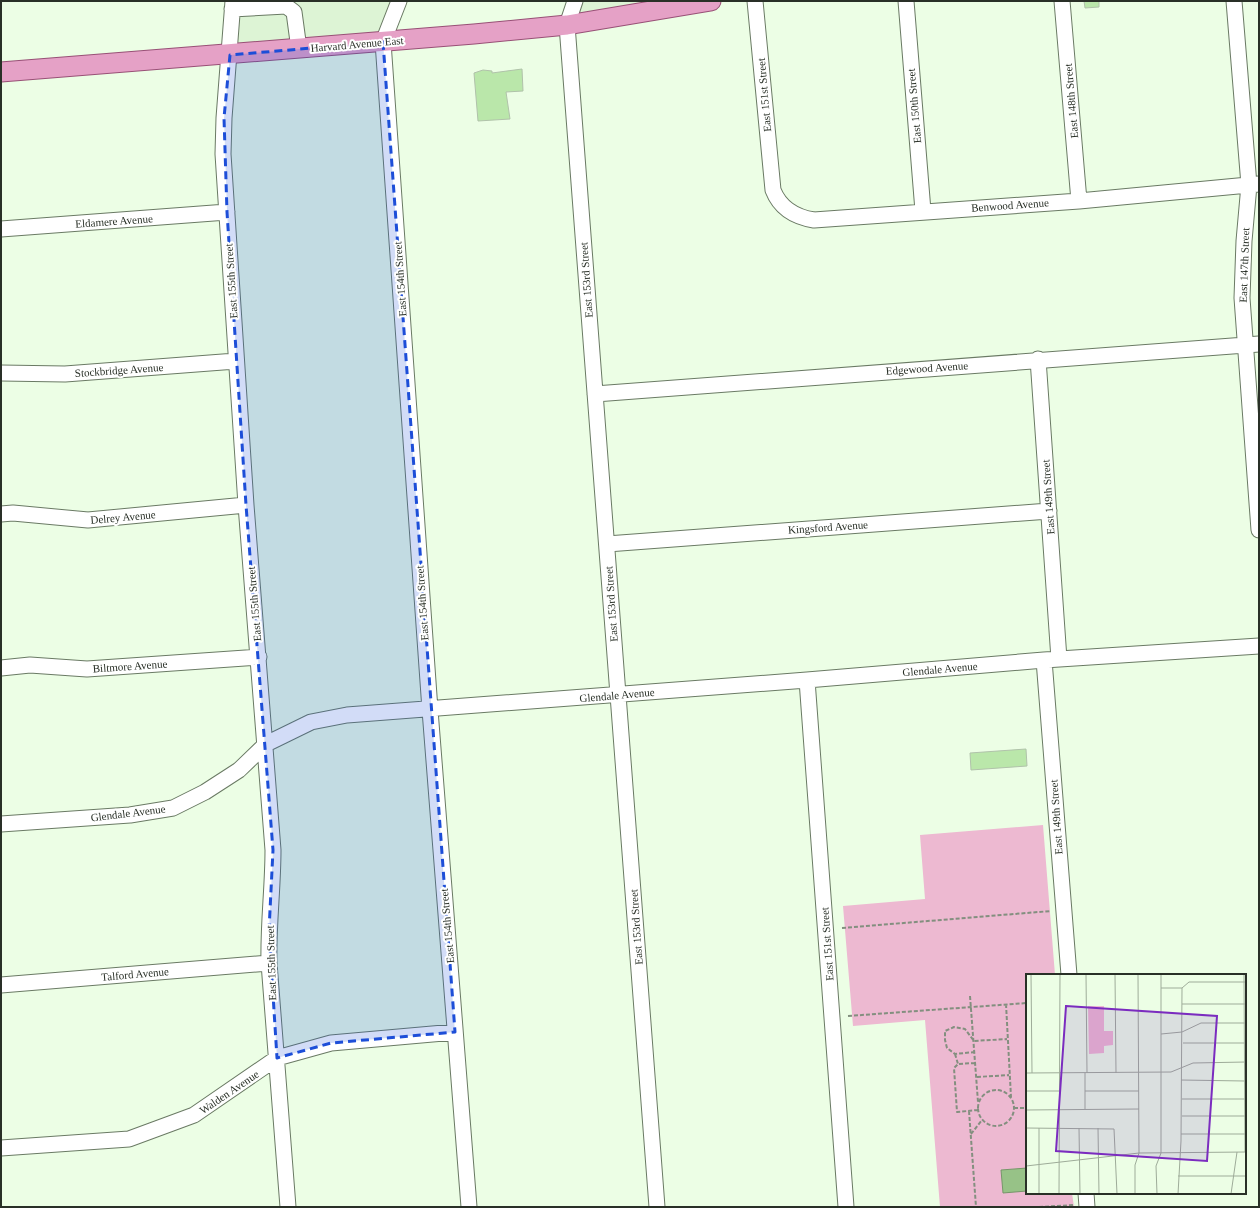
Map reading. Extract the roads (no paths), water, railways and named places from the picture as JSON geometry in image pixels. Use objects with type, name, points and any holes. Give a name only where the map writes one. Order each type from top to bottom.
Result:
[{"type":"main road","name":"Harvard Avenue East","points":[[1,72],[230,55],[567,25],[711,1]]},
{"type":"street","name":"East 154th Street","points":[[399,1],[383,42],[430,710],[468,1207]]},
{"type":"street","name":"East 153rd Street","points":[[575,1],[567,25],[657,1207]]},
{"type":"street","name":"East 151st Street","points":[[755,1],[773,190]]},
{"type":"street","name":"East 150th Street","points":[[906,1],[923,212]]},
{"type":"street","name":"East 148th Street","points":[[1062,1],[1079,201]]},
{"type":"street","name":"East 147th Street","points":[[1234,1],[1254,185],[1244,241],[1242,298],[1252,344],[1259,530]]},
{"type":"street","points":[[233,5],[286,6],[294,12],[299,49]]},
{"type":"street","name":"East 155th Street","points":[[233,5],[224,118],[223,154],[246,505],[266,744],[273,850],[273,886],[268,931],[269,963],[288,1207]]},
{"type":"street","name":"Benwood Avenue","points":[[773,190],[777,201],[786,209],[801,218],[814,220],[1079,201],[1254,185]]},
{"type":"street","name":"Eldamere Avenue","points":[[1,229],[226,212]]},
{"type":"street","name":"Edgewood Avenue","points":[[595,394],[1038,359],[1252,344]]},
{"type":"street","name":"East 149th Street","points":[[1038,359],[1059,659]]},
{"type":"street","name":"Stockbridge Avenue","points":[[1,373],[65,374],[236,361]]},
{"type":"street","name":"Delrey Avenue","points":[[1,514],[13,513],[88,520],[246,505]]},
{"type":"street","name":"Kingsford Avenue","points":[[607,544],[1049,511]]},
{"type":"street","name":"Glendale Avenue","points":[[1,824],[130,815],[173,808],[205,792],[239,770],[266,744],[311,722],[347,715],[430,710],[1044,660],[1259,646]]},
{"type":"street","name":"Biltmore Avenue","points":[[1,668],[30,666],[87,669],[258,657]]},
{"type":"street","name":"East 149th Street","points":[[1044,660],[1069,974]]},
{"type":"street","name":"East 151st Street","points":[[807,680],[846,1207]]},
{"type":"street","name":"Talford Avenue","points":[[1,985],[269,963]]},
{"type":"street","name":"Walden Avenue","points":[[1,1148],[129,1139],[194,1115],[277,1058],[331,1043],[455,1032]]},
{"type":"street","points":[[1081,1206],[1086,1194]]}]
